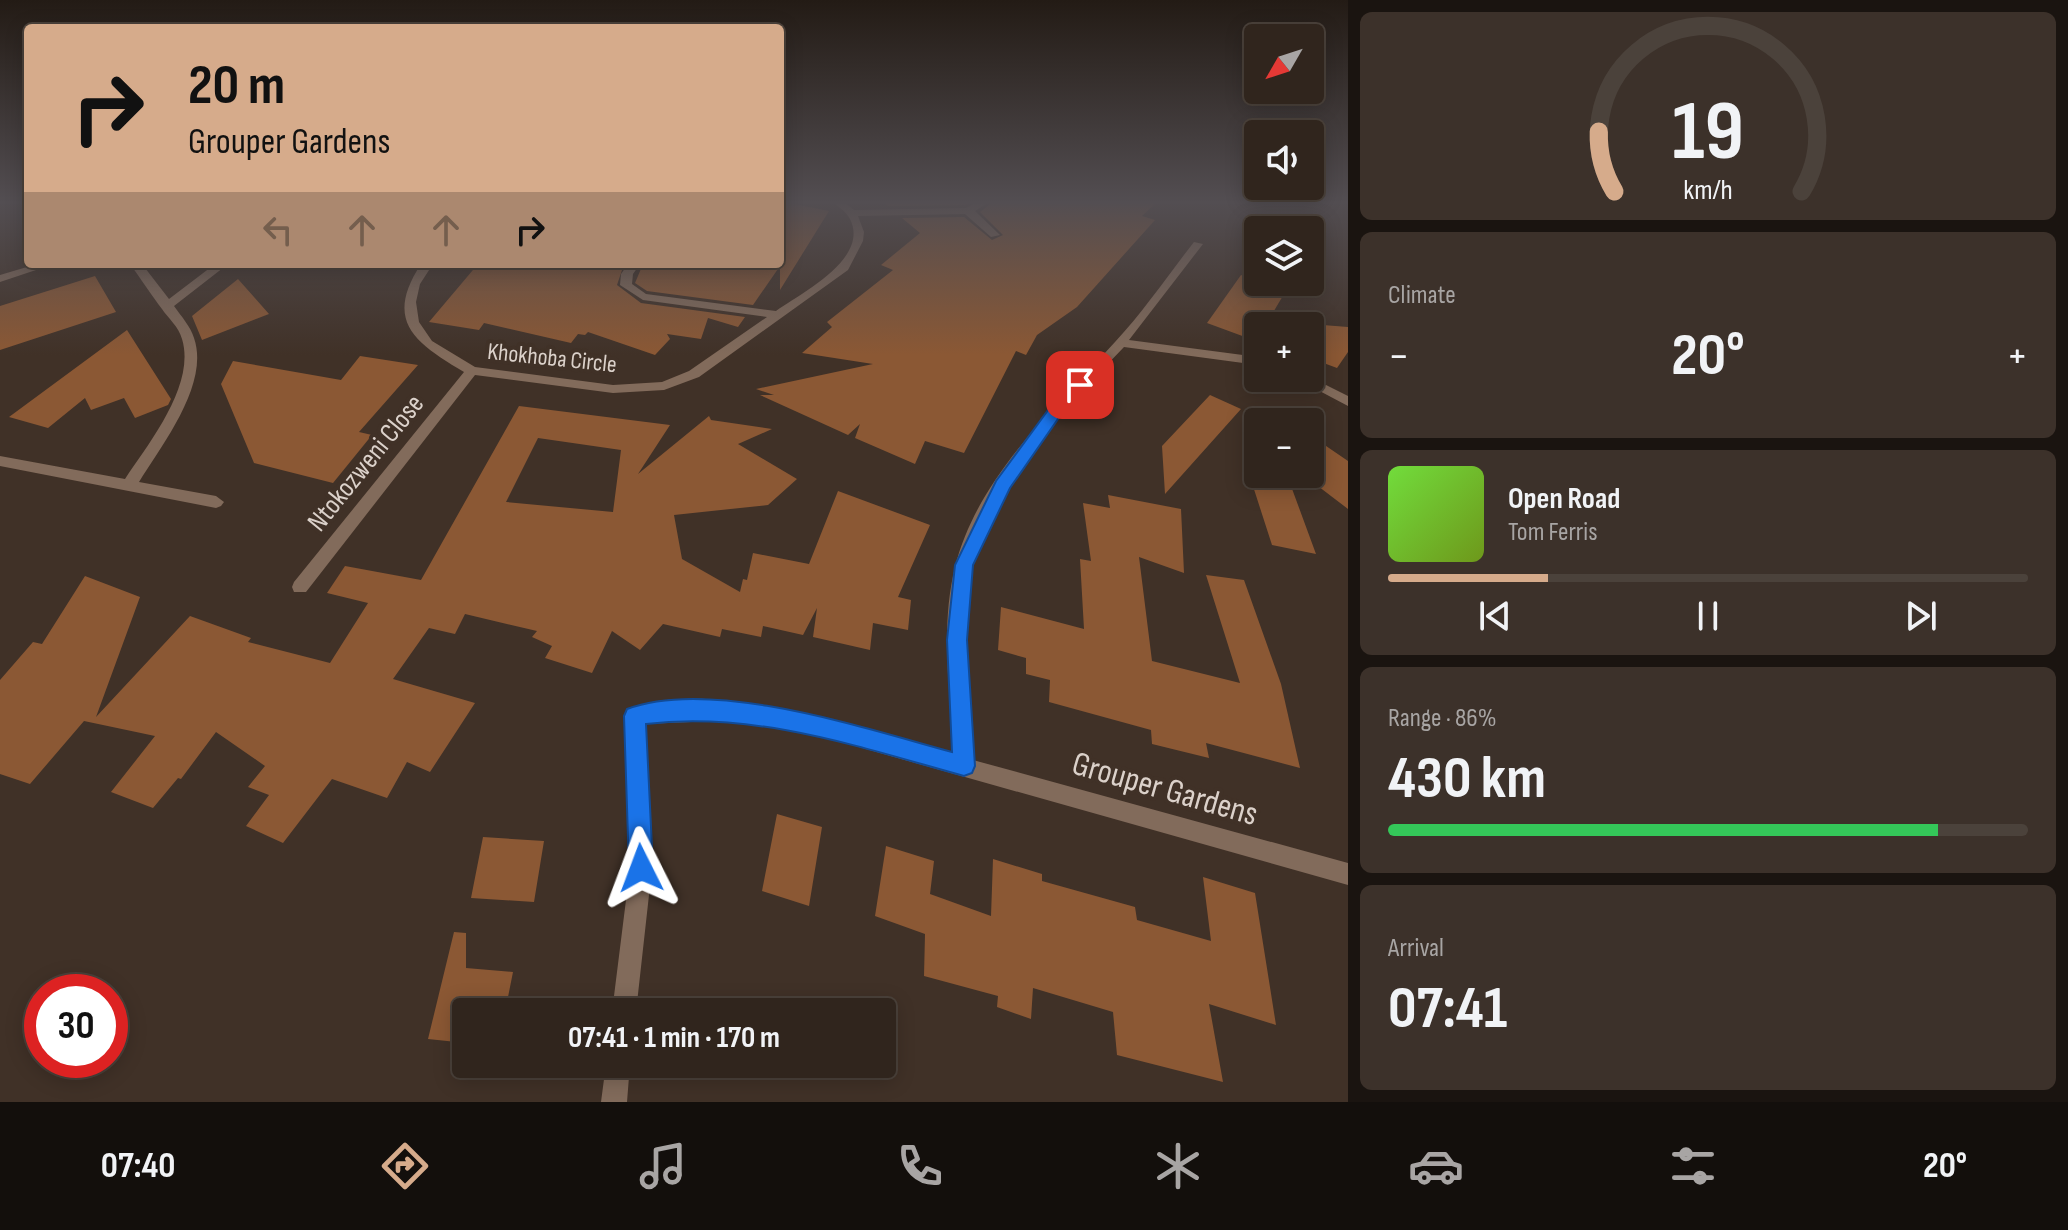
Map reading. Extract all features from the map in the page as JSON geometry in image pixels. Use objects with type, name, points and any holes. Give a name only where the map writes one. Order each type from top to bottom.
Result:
[{"type":"street","name":"Khokhoba Circle","points":[[424,268],[414,284],[410,302],[416,329],[427,344],[472,371],[613,389],[664,386],[694,374],[844,268],[857,252]]},
{"type":"street","points":[[964,766],[957,640],[964,565],[1002,485],[1059,406],[1121,343],[1191,252]]},
{"type":"street","points":[[0,279],[35,268]]},
{"type":"street","points":[[129,485],[181,400],[188,370],[189,340],[139,268]]},
{"type":"street","points":[[166,307],[217,268]]},
{"type":"street","points":[[631,268],[626,285],[643,297],[780,315]]},
{"type":"street","points":[[1121,343],[1201,350],[1244,358]]},
{"type":"street","name":"Ntokozweni Close","points":[[300,587],[472,371]]},
{"type":"street","points":[[1324,389],[1348,402]]},
{"type":"street","points":[[0,461],[216,502]]},
{"type":"street","name":"Grouper Gardens","points":[[626,998],[641,868],[634,716],[677,711],[741,712],[795,720],[1348,874]]},
{"type":"street","points":[[614,1102],[617,1078]]},
{"type":"building","points":[[784,252],[803,252],[780,290]]},
{"type":"building","points":[[896,252],[1126,252],[1077,307],[1037,335],[1026,355],[1016,351],[964,453],[925,441],[915,464],[855,438],[860,424],[848,435],[760,395],[774,395],[756,389],[873,364],[802,353],[832,327],[827,322],[893,270],[881,265]]},
{"type":"building","points":[[475,268],[623,268],[617,285],[641,303],[745,317],[738,327],[708,318],[701,339],[667,334],[670,339],[655,355],[588,332],[578,334],[571,343],[484,323],[479,330],[429,322]]},
{"type":"building","points":[[641,268],[779,268],[753,305],[647,291],[635,283]]},
{"type":"building","points":[[1241,275],[1244,276],[1244,296],[1283,296],[1273,312],[1244,312],[1244,337],[1207,323]]},
{"type":"building","points":[[95,276],[116,312],[0,350],[0,306]]},
{"type":"building","points":[[238,279],[269,314],[202,340],[192,316]]},
{"type":"building","points":[[1324,325],[1348,327],[1348,352],[1337,368],[1324,363]]},
{"type":"building","points":[[127,330],[171,399],[168,405],[135,418],[124,398],[91,410],[85,398],[48,428],[9,417]]},
{"type":"building","points":[[360,356],[418,365],[359,432],[372,435],[333,483],[254,463],[221,384],[233,361],[341,380]]},
{"type":"building","points":[[1210,395],[1241,409],[1165,494],[1162,446]]},
{"type":"building","points":[[519,406],[670,425],[638,474],[709,416],[711,420],[772,429],[738,444],[797,479],[768,505],[674,515],[682,559],[740,592],[743,579],[747,580],[753,553],[809,564],[838,491],[930,525],[898,597],[911,600],[908,630],[873,623],[870,650],[813,637],[817,608],[803,635],[763,626],[761,637],[722,629],[720,637],[663,624],[640,650],[612,631],[592,673],[545,658],[552,646],[532,637],[537,631],[465,614],[455,634],[429,628],[393,679],[475,703],[430,772],[407,762],[387,798],[332,779],[283,843],[246,826],[269,795],[248,787],[265,766],[216,732],[181,779],[178,778],[153,808],[111,792],[155,736],[84,721],[30,784],[0,774],[0,680],[33,642],[42,644],[85,576],[140,597],[96,717],[190,616],[251,638],[248,642],[330,663],[368,603],[327,593],[345,566],[421,580]],"holes":[[[538,438],[621,450],[613,512],[506,502]]]},
{"type":"building","points":[[1324,445],[1348,461],[1348,509],[1320,488],[1324,488]]},
{"type":"building","points":[[1254,488],[1292,488],[1316,554],[1272,545]]},
{"type":"building","points":[[1108,495],[1181,509],[1184,573],[1139,557],[1152,661],[1240,683],[1206,575],[1244,580],[1281,684],[1300,768],[1206,743],[1209,758],[1152,744],[1151,730],[1049,702],[1050,680],[1026,674],[1026,658],[998,650],[1001,607],[1084,629],[1080,559],[1091,561],[1083,503],[1110,508]]},
{"type":"building","points":[[777,814],[822,827],[809,906],[762,891]]},
{"type":"building","points":[[483,837],[544,841],[534,902],[471,898]]},
{"type":"building","points":[[886,846],[934,861],[930,894],[991,916],[993,859],[1042,874],[1042,881],[1135,907],[1137,920],[1211,941],[1203,877],[1255,893],[1276,1025],[1209,1004],[1223,1082],[1117,1055],[1113,1012],[1033,988],[1031,1019],[997,1007],[998,996],[924,976],[925,934],[875,916]]},
{"type":"building","points":[[454,932],[466,933],[466,968],[513,972],[508,998],[452,998],[452,1042],[428,1039]]},
{"type":"route","points":[[641,868],[634,716],[677,711],[741,712],[795,720],[964,766],[957,640],[964,565],[1002,485],[1059,406],[1080,385]]}]
